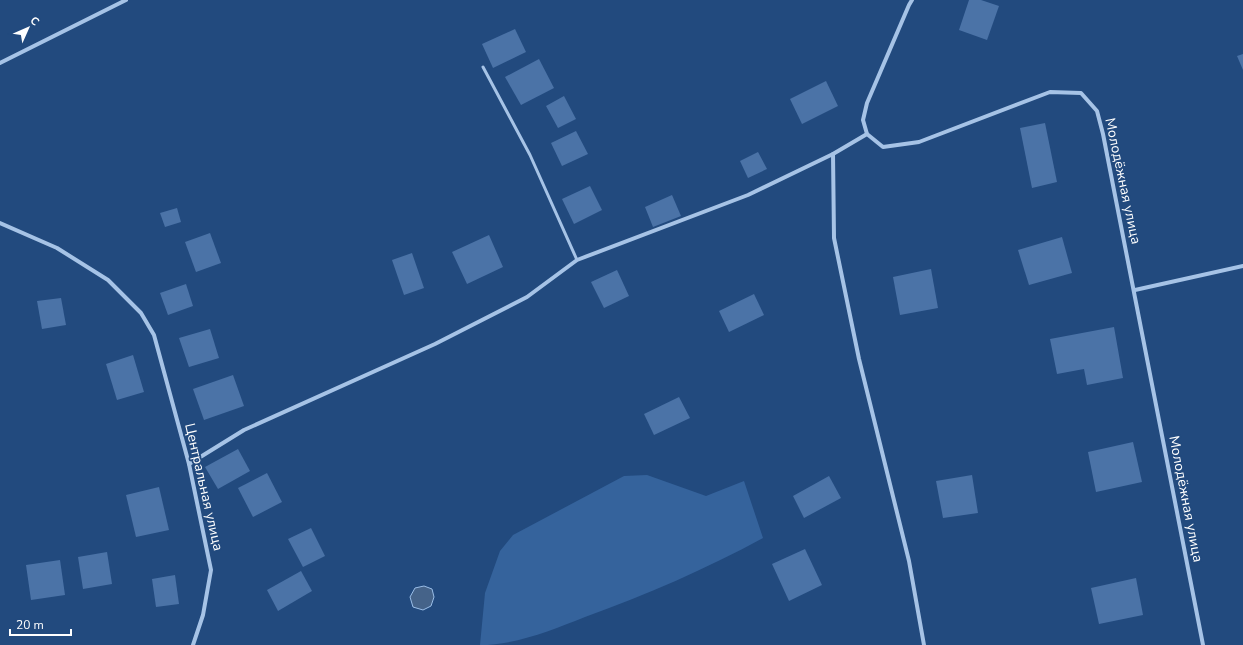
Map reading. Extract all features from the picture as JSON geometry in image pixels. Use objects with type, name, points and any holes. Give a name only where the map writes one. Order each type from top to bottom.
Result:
[{"type":"street","points":[[0,63],[126,0]]},
{"type":"street","points":[[189,464],[244,430],[435,344],[527,297],[577,260],[748,195],[832,154],[867,134],[863,120],[867,103],[908,5],[912,0]]},
{"type":"street","name":"Молодёжная улица","points":[[867,134],[883,147],[919,142],[1050,92],[1081,93],[1097,111],[1104,134],[1135,290],[1203,645]]},
{"type":"street","points":[[832,154],[834,238],[859,359],[910,561],[924,645]]},
{"type":"street","name":"Центральная улица","points":[[0,223],[57,248],[108,280],[142,313],[154,335],[189,464],[211,570],[203,615],[193,645]]},
{"type":"street","points":[[1135,290],[1243,266]]},
{"type":"lane","points":[[484,67],[530,155],[577,260]]},
{"type":"shaded area","points":[[647,475],[706,496],[744,481],[763,538],[676,581],[560,627],[520,640],[480,645],[485,593],[500,551],[513,535],[624,476]]},
{"type":"shaded area","points":[[424,586],[432,589],[434,597],[431,606],[423,610],[413,607],[410,597],[415,588]]},
{"type":"building","points":[[969,0],[981,0],[999,6],[987,40],[959,30]]},
{"type":"building","points":[[515,29],[526,52],[493,68],[482,44]]},
{"type":"building","points":[[1243,54],[1243,70],[1237,56]]},
{"type":"building","points":[[539,59],[554,88],[521,105],[505,77]]},
{"type":"building","points":[[826,81],[838,106],[802,124],[790,99]]},
{"type":"building","points":[[564,96],[576,119],[558,128],[546,106]]},
{"type":"building","points":[[1045,123],[1057,182],[1032,188],[1020,128]]},
{"type":"building","points":[[576,131],[588,154],[562,166],[551,143]]},
{"type":"building","points":[[758,152],[767,169],[748,178],[740,161]]},
{"type":"building","points":[[590,186],[602,210],[574,224],[562,199]]},
{"type":"building","points":[[672,195],[681,216],[653,227],[645,207]]},
{"type":"building","points":[[177,208],[181,222],[165,227],[160,213]]},
{"type":"building","points":[[210,233],[221,263],[196,272],[185,242]]},
{"type":"building","points":[[489,235],[503,267],[467,284],[452,252]]},
{"type":"building","points":[[1062,237],[1072,273],[1029,285],[1018,250]]},
{"type":"building","points":[[412,253],[424,288],[404,295],[392,260]]},
{"type":"building","points":[[931,269],[938,308],[900,315],[893,277]]},
{"type":"building","points":[[617,270],[629,296],[604,308],[591,282]]},
{"type":"building","points":[[186,284],[193,306],[168,315],[160,293]]},
{"type":"building","points":[[754,294],[764,315],[729,332],[719,311]]},
{"type":"building","points":[[61,298],[66,325],[42,329],[37,301]]},
{"type":"building","points":[[1114,327],[1123,378],[1087,385],[1084,369],[1057,374],[1050,339]]},
{"type":"building","points":[[210,329],[219,358],[189,367],[179,338]]},
{"type":"building","points":[[133,355],[144,392],[117,400],[106,364]]},
{"type":"building","points":[[233,375],[244,406],[204,420],[193,389]]},
{"type":"building","points":[[679,397],[690,418],[654,435],[644,414]]},
{"type":"building","points":[[1133,442],[1142,482],[1096,492],[1088,452]]},
{"type":"building","points":[[238,449],[250,471],[218,489],[205,467]]},
{"type":"building","points":[[267,473],[282,502],[253,517],[238,488]]},
{"type":"building","points":[[972,475],[978,513],[943,518],[936,481]]},
{"type":"building","points":[[829,476],[841,498],[804,518],[793,496]]},
{"type":"building","points":[[159,487],[169,530],[136,537],[126,495]]},
{"type":"building","points":[[311,528],[325,556],[303,567],[288,539]]},
{"type":"building","points":[[805,549],[822,585],[789,601],[772,564]]},
{"type":"building","points":[[107,552],[112,584],[83,589],[78,557]]},
{"type":"building","points":[[60,560],[65,595],[31,600],[26,565]]},
{"type":"building","points":[[301,571],[312,591],[278,611],[267,590]]},
{"type":"building","points":[[175,575],[179,604],[156,607],[152,579]]},
{"type":"building","points":[[1136,578],[1143,615],[1099,624],[1091,588]]}]
